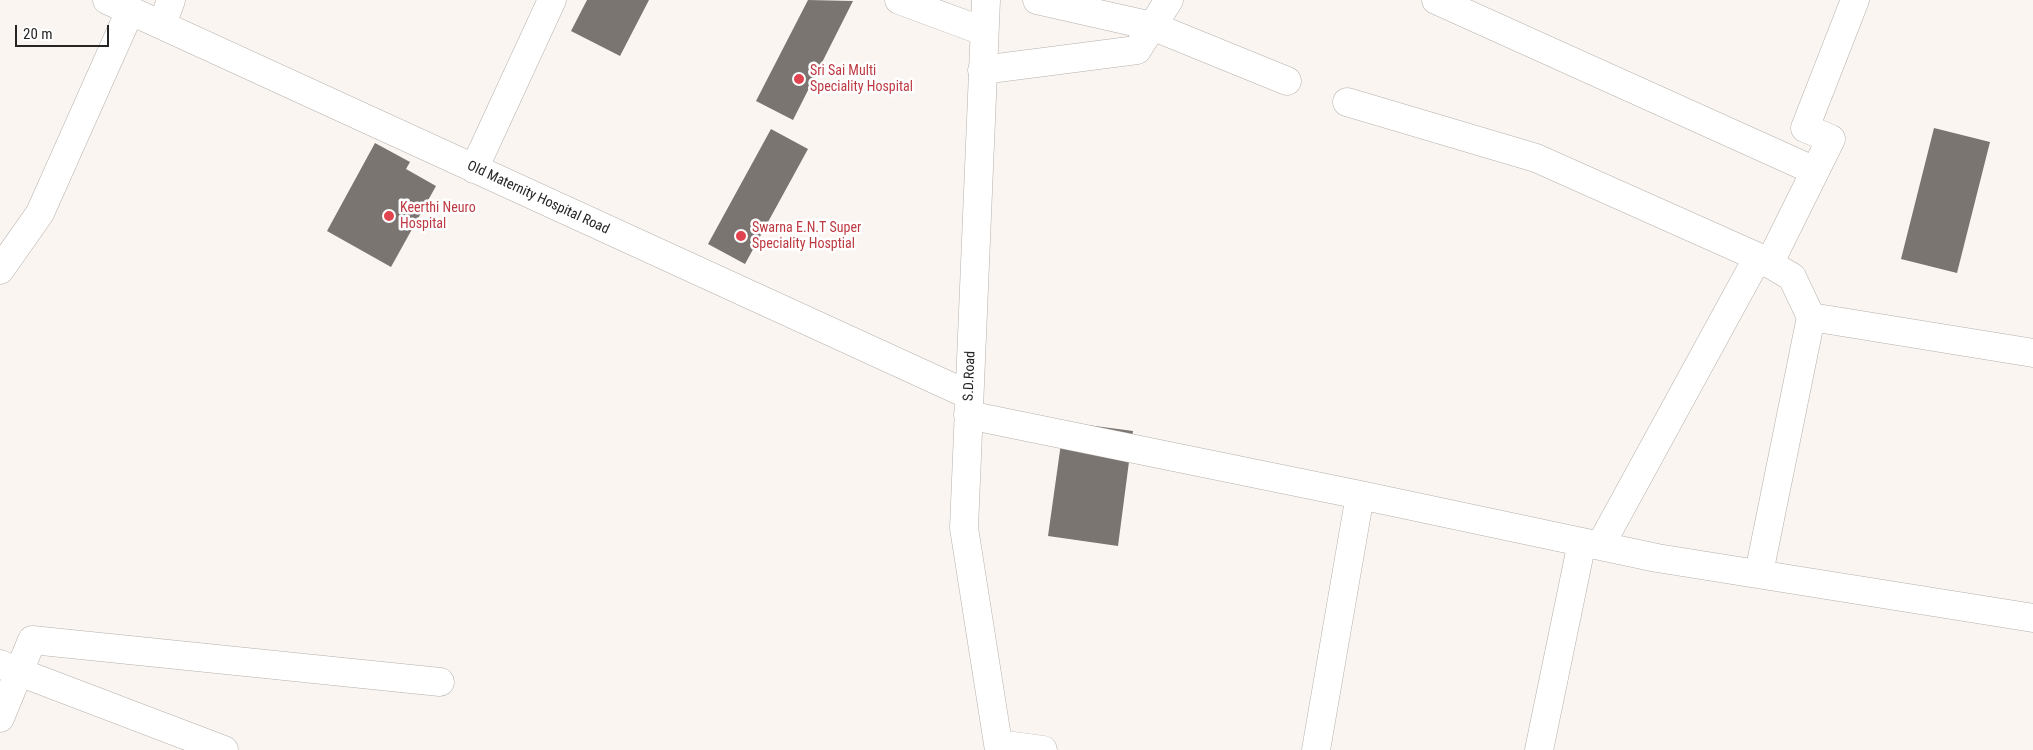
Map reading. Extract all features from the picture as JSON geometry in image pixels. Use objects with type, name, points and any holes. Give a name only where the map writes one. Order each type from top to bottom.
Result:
[{"type":"street","points":[[162,25],[171,0]]},
{"type":"street","points":[[474,168],[552,0]]},
{"type":"street","points":[[899,0],[984,31]]},
{"type":"street","name":"S.D.Road","points":[[986,0],[964,528],[998,747]]},
{"type":"street","points":[[1037,0],[1152,26],[1287,81]]},
{"type":"street","points":[[982,70],[1137,50],[1169,0]]},
{"type":"street","points":[[1436,0],[1815,171]]},
{"type":"street","points":[[1539,750],[1591,544],[1764,260],[1815,171],[1831,139],[1806,128],[1855,0]]},
{"type":"street","points":[[0,270],[40,214],[118,5]]},
{"type":"street","name":"Old Maternity Hospital Road","points":[[118,5],[474,168],[968,405],[1360,495],[1658,558],[2033,618]]},
{"type":"street","points":[[1347,102],[1536,158],[1764,260],[1792,277],[1811,317],[1759,573]]},
{"type":"street","points":[[1811,317],[2033,353]]},
{"type":"street","points":[[1316,750],[1360,495]]},
{"type":"street","points":[[0,718],[10,668],[32,640],[440,682]]},
{"type":"street","points":[[10,668],[224,750]]},
{"type":"street","points":[[998,747],[1043,750]]},
{"type":"building","points":[[587,0],[649,0],[620,56],[571,31]]},
{"type":"building","points":[[808,0],[853,1],[793,120],[756,101]]},
{"type":"building","points":[[1934,128],[1990,142],[1957,273],[1901,259]]},
{"type":"building","points":[[771,129],[808,149],[745,264],[708,244]]},
{"type":"building","points":[[375,143],[410,162],[406,169],[436,186],[391,267],[327,231]]},
{"type":"building","points":[[1064,422],[1133,431],[1118,546],[1048,536]]},
{"type":"place","name":"Sri Sai Multi Speciality Hospital","points":[[799,79]]},
{"type":"place","name":"Keerthi Neuro Hospital","points":[[389,216]]},
{"type":"place","name":"Swarna E.N.T Super Speciality Hosptial","points":[[741,236]]}]
